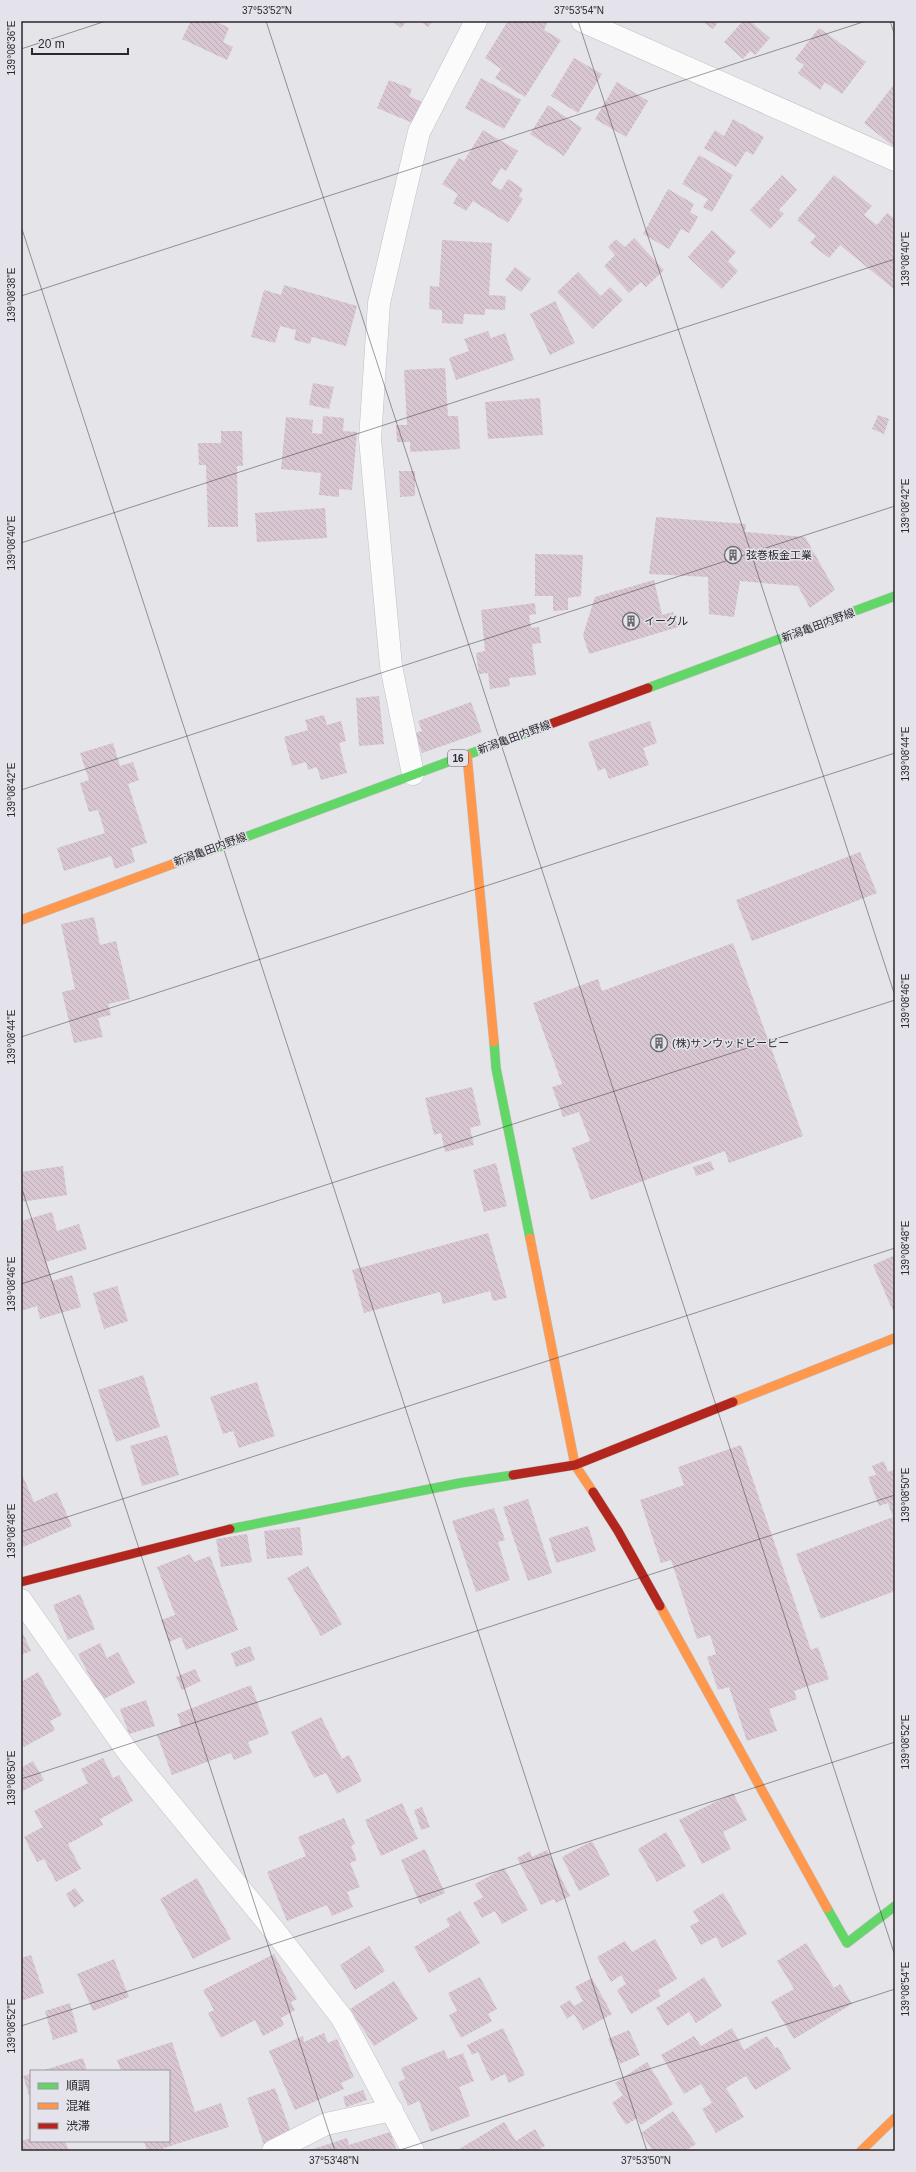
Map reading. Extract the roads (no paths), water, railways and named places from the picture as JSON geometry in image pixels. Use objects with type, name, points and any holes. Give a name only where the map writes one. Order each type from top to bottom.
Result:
[{"type":"street","points":[[413,774],[406,733],[391,666],[370,439],[379,303],[419,132],[476,21]]},
{"type":"street","points":[[582,21],[895,160]]},
{"type":"street","name":"新潟亀田内野線","points":[[21,920],[895,596]]},
{"type":"street","points":[[467,755],[496,1068],[575,1466],[618,1531],[847,1943],[895,1906]]},
{"type":"street","points":[[21,1582],[207,1534],[460,1483],[575,1466],[895,1338]]},
{"type":"street","points":[[21,1600],[128,1752],[277,1934],[342,2018],[413,2151]]},
{"type":"street","points":[[273,2151],[326,2124],[392,2110]]},
{"type":"street","points":[[861,2151],[895,2118]]},
{"type":"place","name":"弦巻板金工業","points":[[733,555]]},
{"type":"place","name":"イーグル","points":[[631,621]]},
{"type":"place","name":"(株)サンウッドビービー","points":[[659,1043]]}]
